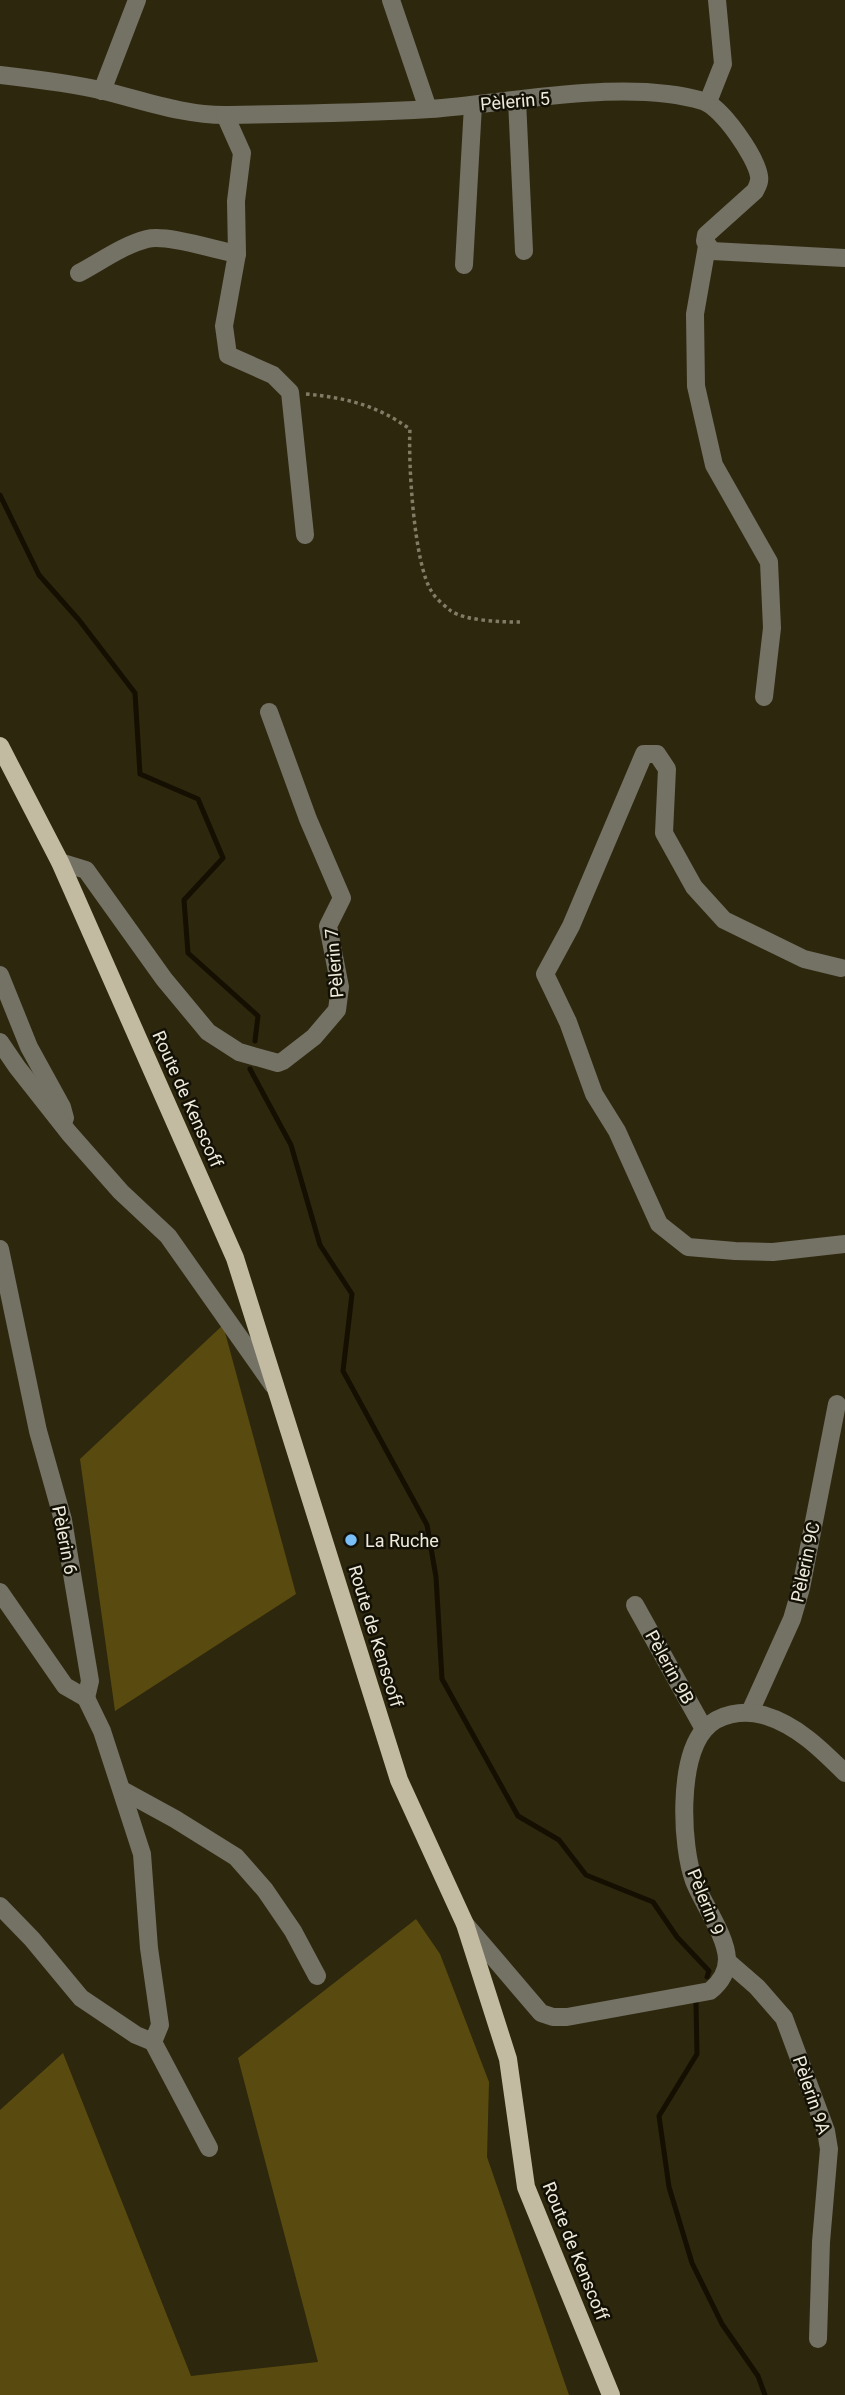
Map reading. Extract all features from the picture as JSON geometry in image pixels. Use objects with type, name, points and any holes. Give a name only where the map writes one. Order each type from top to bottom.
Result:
[{"type":"main road","name":"Route de Kenscoff","points":[[0,746],[60,862],[235,1258],[399,1780],[465,1924],[508,2059],[526,2187],[611,2395]]},
{"type":"street","points":[[102,91],[138,0]]},
{"type":"street","points":[[391,0],[428,109]]},
{"type":"street","points":[[717,0],[723,64],[708,102],[747,147],[759,172],[760,181],[755,191],[706,235],[707,246],[695,314],[696,386],[714,465],[769,562],[772,628],[764,697]]},
{"type":"street","name":"Pèlerin 5","points":[[0,75],[102,91],[184,111],[225,115],[428,109],[614,92],[680,95],[708,102]]},
{"type":"street","points":[[517,100],[524,251]]},
{"type":"street","points":[[464,265],[473,105]]},
{"type":"street","points":[[225,115],[242,153],[236,201],[237,254],[224,326],[228,355],[273,375],[290,392],[305,535]]},
{"type":"street","points":[[79,273],[149,238],[237,254]]},
{"type":"street","points":[[707,246],[717,252],[845,258]]},
{"type":"street","name":"Pèlerin 7","points":[[60,862],[86,870],[164,979],[208,1032],[239,1052],[278,1063],[283,1061],[314,1037],[337,1010],[340,987],[328,926],[342,898],[308,820],[269,712]]},
{"type":"street","points":[[841,968],[804,960],[724,920],[694,887],[664,833],[667,769],[657,754],[644,754],[571,926],[545,974],[568,1022],[594,1094],[617,1131],[659,1224],[688,1247],[773,1252],[845,1244]]},
{"type":"street","points":[[0,975],[29,1047],[62,1107],[69,1133]]},
{"type":"street","points":[[0,1042],[17,1068],[69,1133],[121,1192],[168,1236],[277,1391]]},
{"type":"street","name":"Pèlerin 6","points":[[0,1249],[38,1431],[63,1520],[90,1681],[86,1698]]},
{"type":"street","name":"Pèlerin 9C","points":[[750,1712],[792,1619],[801,1588],[837,1404]]},
{"type":"street","points":[[0,1592],[65,1686],[86,1698],[102,1731],[142,1854],[149,1948],[160,2025],[153,2042]]},
{"type":"street","name":"Pèlerin 9B","points":[[635,1605],[704,1729]]},
{"type":"street","points":[[704,1729],[723,1716],[750,1712],[781,1720],[816,1744],[845,1773]]},
{"type":"street","name":"Pèlerin 9","points":[[704,1729],[692,1752],[687,1773],[684,1822],[693,1879],[724,1945],[727,1961]]},
{"type":"street","points":[[121,1790],[175,1819],[236,1857],[265,1890],[293,1931],[317,1976]]},
{"type":"street","points":[[0,1906],[32,1939],[81,1998],[136,2035],[153,2042],[209,2148]]},
{"type":"street","points":[[465,1924],[541,2013],[553,2017],[567,2018],[710,1991],[721,1983],[727,1961]]},
{"type":"street","name":"Pèlerin 9A","points":[[727,1961],[757,1987],[784,2018],[826,2131],[829,2149],[821,2242],[818,2339]]},
{"type":"path","points":[[290,392],[334,397],[385,412],[410,429],[412,507],[421,561],[431,592],[453,613],[491,621],[520,622]]},
{"type":"shaded area","points":[[223,1325],[296,1594],[115,1711],[80,1459]]},
{"type":"shaded area","points":[[416,1919],[440,1954],[489,2082],[487,2157],[569,2395],[0,2395],[0,2110],[63,2053],[191,2376],[318,2362],[238,2058]]},
{"type":"waterway","points":[[0,495],[39,575],[79,620],[135,693],[140,774],[198,799],[223,858],[184,900],[188,953],[258,1016],[255,1041]]},
{"type":"waterway","points":[[250,1069],[291,1145],[320,1245],[352,1294],[343,1371],[427,1525],[436,1577],[442,1679],[518,1816],[559,1840],[586,1875],[653,1902],[677,1937],[709,1971],[707,1977]]},
{"type":"waterway","points":[[696,2003],[697,2054],[659,2116],[669,2187],[692,2263],[722,2324],[758,2376],[765,2395]]},
{"type":"place","name":"La Ruche","points":[[351,1540]]}]
